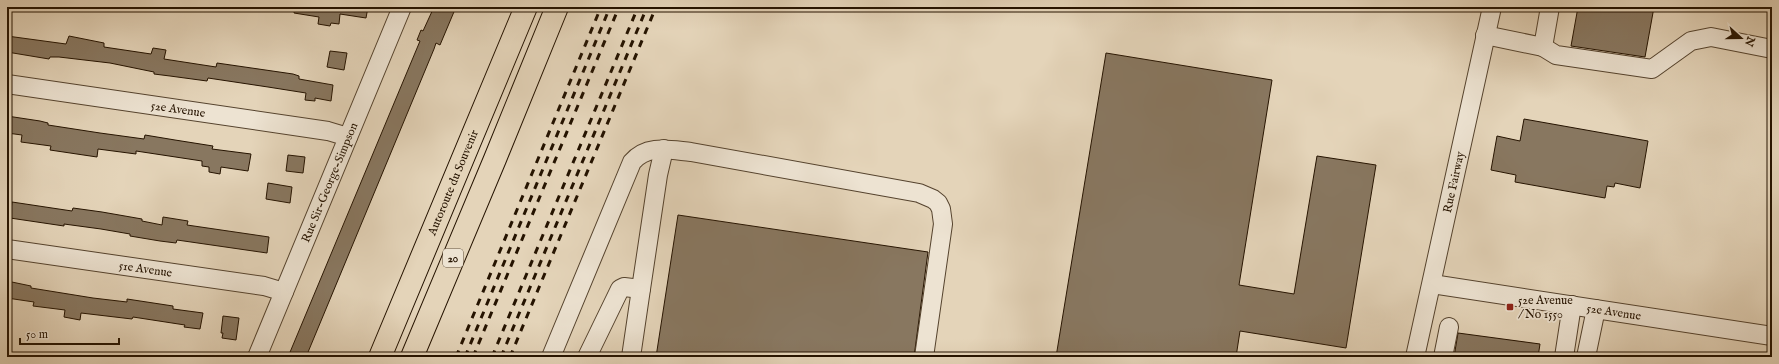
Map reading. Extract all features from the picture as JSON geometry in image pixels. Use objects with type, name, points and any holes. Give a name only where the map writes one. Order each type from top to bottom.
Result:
[{"type":"highway","name":"Autoroute du Souvenir","points":[[380,357],[526,7]]},
{"type":"highway","name":"20","points":[[412,357],[557,7]]},
{"type":"highway","points":[[543,39],[565,7]]},
{"type":"street","name":"Rue Sir-George-Simpson","points":[[257,357],[402,7]]},
{"type":"street","name":"Rue Fairway","points":[[1415,357],[1492,7]]},
{"type":"street","points":[[1544,47],[1550,7]]},
{"type":"street","points":[[1485,35],[1544,47],[1556,55],[1652,69],[1691,40],[1711,37],[1772,49]]},
{"type":"street","name":"52e Avenue","points":[[7,84],[348,136]]},
{"type":"street","points":[[631,357],[658,175],[664,149]]},
{"type":"street","points":[[552,357],[632,162],[636,157],[647,150],[664,149],[691,152],[879,185],[920,193],[933,198],[938,203],[941,210],[943,224],[924,357]]},
{"type":"street","name":"51e Avenue","points":[[7,249],[264,286],[284,292]]},
{"type":"street","name":"52e Avenue","points":[[1432,284],[1772,336]]},
{"type":"street","points":[[586,357],[620,289],[624,287],[641,289]]},
{"type":"street","points":[[1564,357],[1572,305]]},
{"type":"street","points":[[1586,357],[1596,309]]},
{"type":"street","points":[[1443,357],[1449,327]]},
{"type":"building","points":[[295,7],[368,7],[366,18],[340,14],[339,24],[331,23],[330,26],[318,24],[319,17],[294,13]]},
{"type":"building","points":[[434,7],[456,7],[440,45],[436,43],[306,357],[288,357],[420,41],[417,40],[421,30],[423,31]]},
{"type":"building","points":[[1578,7],[1654,7],[1645,57],[1571,46]]},
{"type":"building","points":[[7,36],[66,44],[69,36],[104,43],[104,47],[151,54],[153,48],[166,50],[164,59],[216,67],[217,63],[293,74],[299,76],[299,79],[333,85],[331,101],[315,98],[315,101],[305,100],[306,93],[208,78],[207,81],[154,74],[154,72],[110,63],[59,57],[50,57],[49,59],[7,52]]},
{"type":"building","points":[[330,51],[347,53],[344,70],[327,67]]},
{"type":"building","points":[[1106,53],[1272,80],[1239,285],[1294,294],[1317,156],[1376,165],[1346,348],[1240,331],[1236,357],[1056,357]]},
{"type":"building","points":[[7,116],[40,121],[48,123],[48,125],[144,139],[145,135],[213,146],[212,149],[251,154],[248,171],[221,167],[220,174],[209,172],[209,167],[202,166],[202,161],[136,151],[136,154],[98,149],[97,157],[50,150],[51,146],[21,142],[22,135],[7,133]]},
{"type":"building","points":[[1524,119],[1648,141],[1640,188],[1615,183],[1614,187],[1607,186],[1605,198],[1515,182],[1516,175],[1491,170],[1497,136],[1520,141]]},
{"type":"building","points":[[288,155],[305,157],[303,173],[286,171]]},
{"type":"building","points":[[268,183],[292,187],[290,203],[266,199]]},
{"type":"building","points":[[12,202],[72,211],[73,208],[102,212],[142,219],[142,221],[162,225],[163,217],[188,221],[187,225],[269,237],[267,253],[177,240],[176,243],[160,241],[101,229],[64,224],[64,226],[10,218]]},
{"type":"building","points":[[678,215],[928,252],[914,357],[656,357]]},
{"type":"building","points":[[7,281],[31,286],[31,288],[127,302],[127,299],[173,306],[173,309],[203,313],[200,329],[184,327],[185,325],[133,317],[132,319],[81,313],[80,320],[64,317],[65,310],[33,306],[34,302],[7,298]]},
{"type":"building","points":[[223,316],[239,318],[236,340],[222,338],[223,333],[221,333]]},
{"type":"building","points":[[1458,333],[1540,344],[1538,357],[1454,357]]},
{"type":"railway","points":[[456,357],[601,7]]},
{"type":"railway","points":[[465,357],[610,7]]},
{"type":"railway","points":[[473,357],[619,7]]},
{"type":"railway","points":[[492,357],[638,7]]},
{"type":"railway","points":[[501,357],[647,7]]},
{"type":"railway","points":[[510,357],[656,7]]},
{"type":"place","name":"52e Avenue / No 1550","points":[[1510,307]]}]
